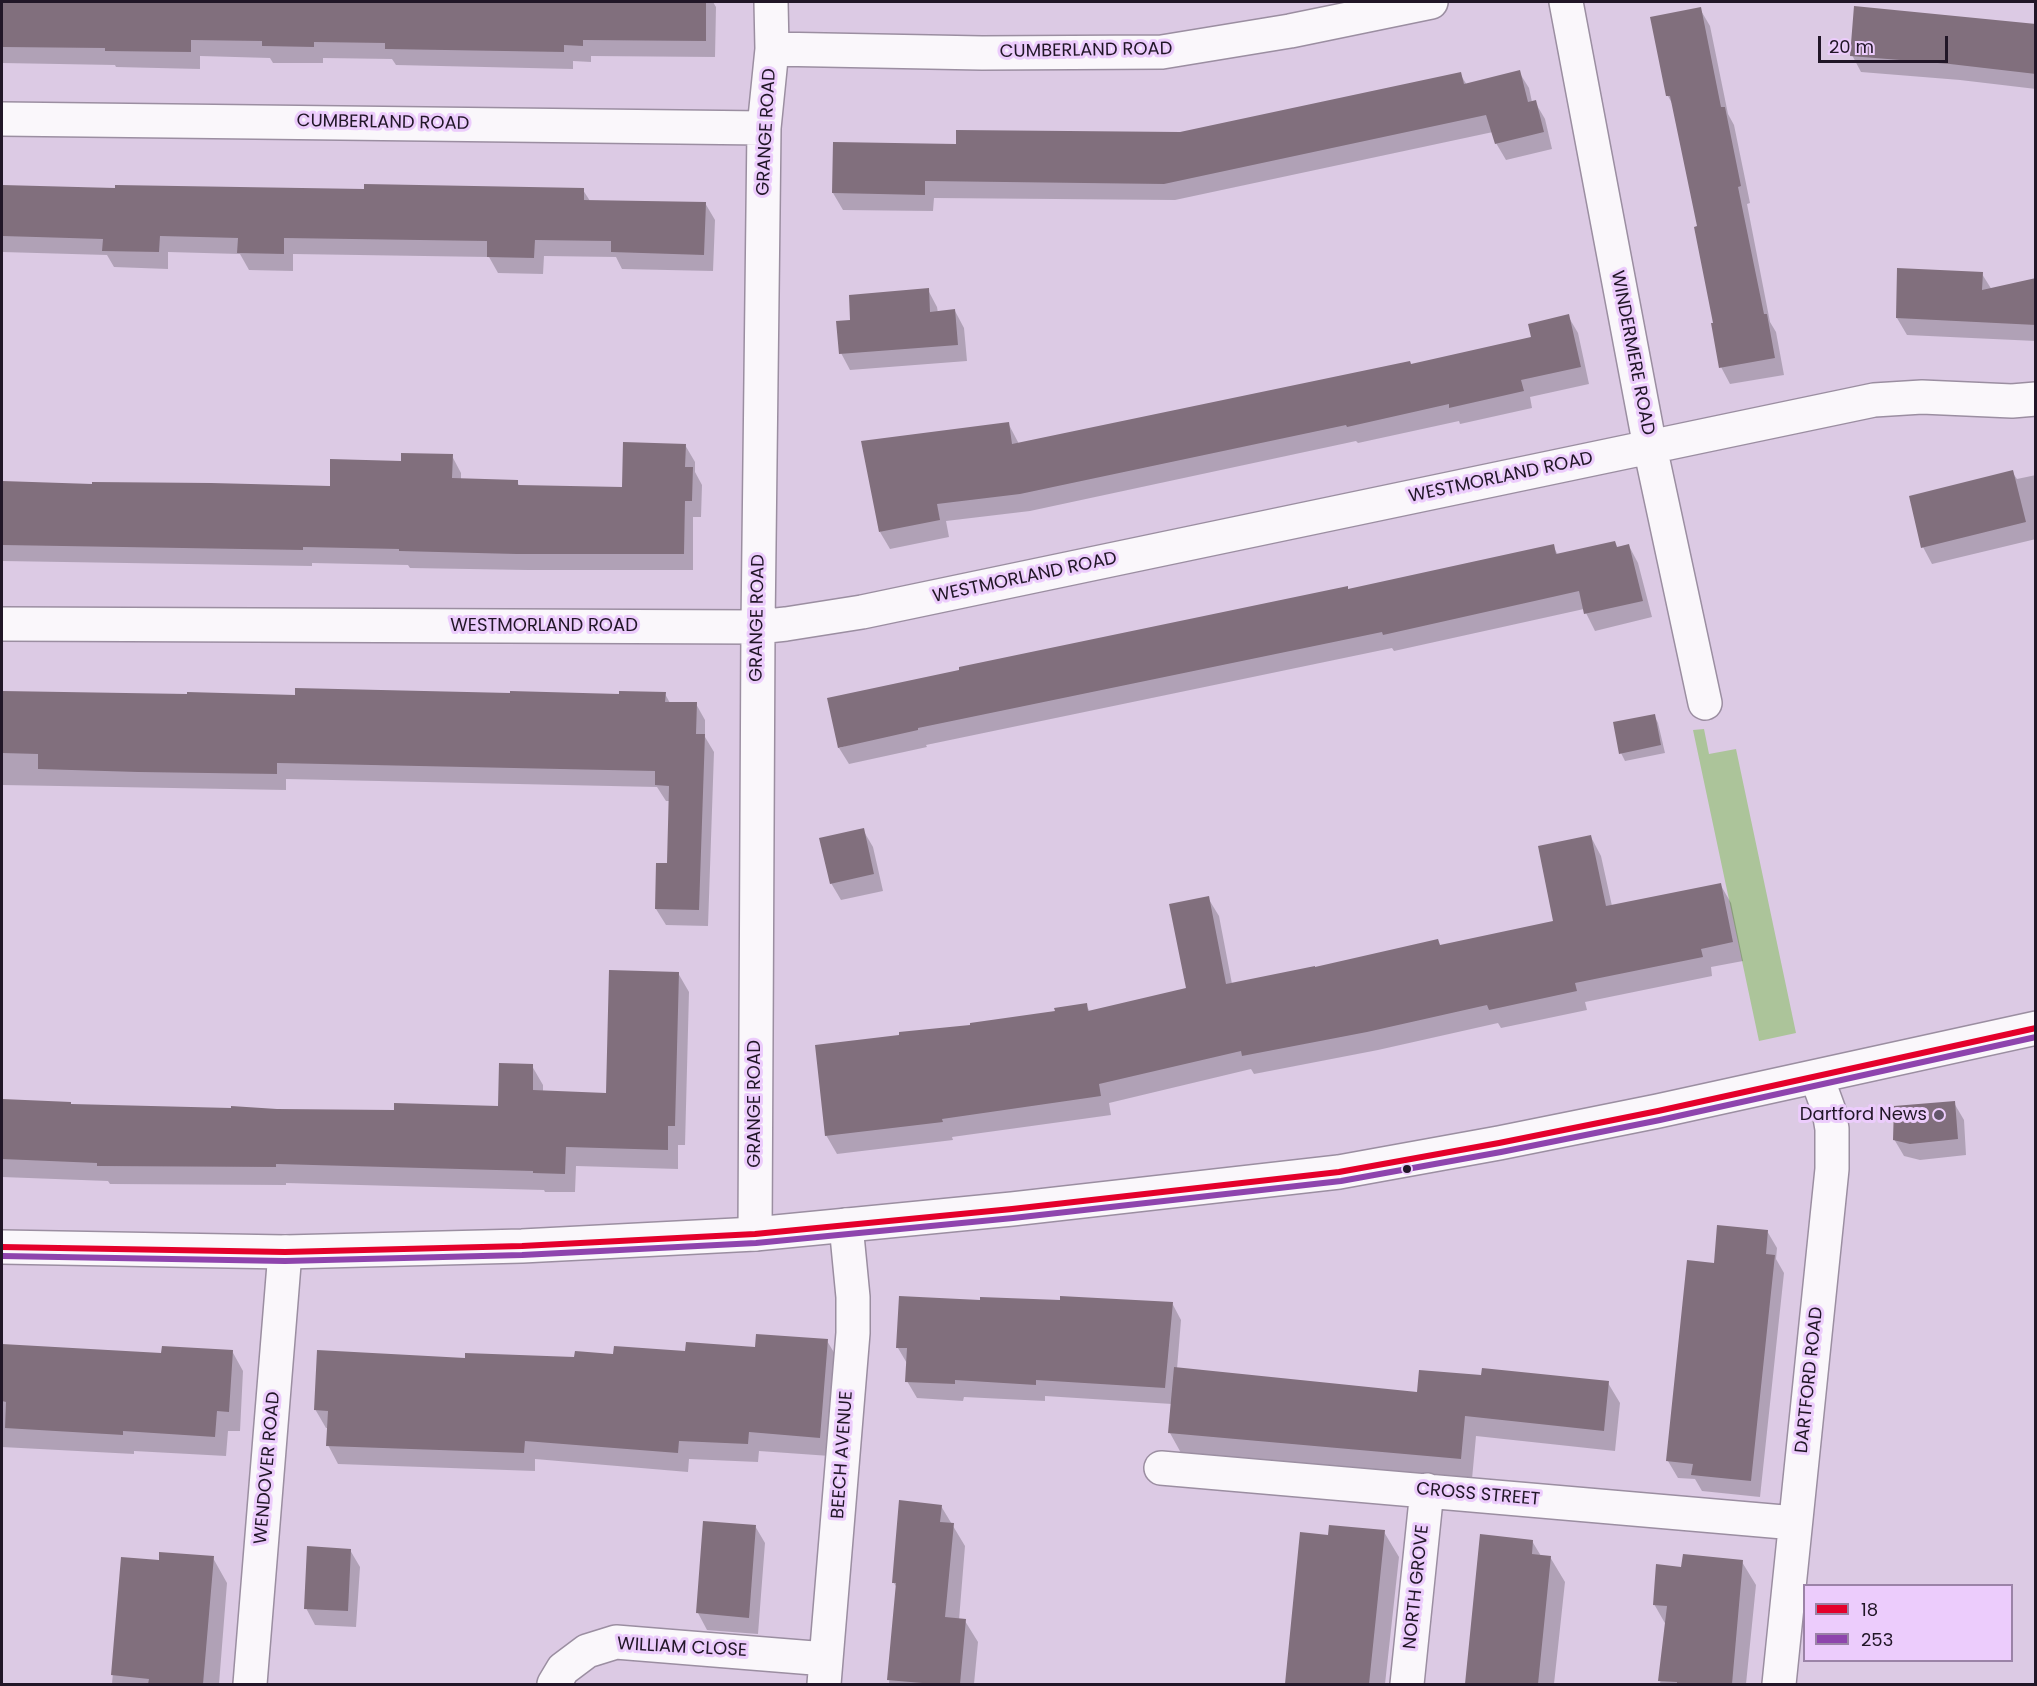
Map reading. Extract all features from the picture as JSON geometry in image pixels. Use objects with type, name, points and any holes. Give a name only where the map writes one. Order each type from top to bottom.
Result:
[{"type":"street","name":"GRANGE ROAD","points":[[755,1234],[758,627],[764,128],[772,49],[771,2]]},
{"type":"street","name":"CUMBERLAND ROAD","points":[[772,49],[982,53],[1162,52],[1290,31],[1431,2]]},
{"type":"street","name":"WINDERMERE ROAD","points":[[1566,2],[1650,447],[1705,703]]},
{"type":"street","name":"CUMBERLAND ROAD","points":[[2,119],[764,128]]},
{"type":"street","name":"WESTMORLAND ROAD","points":[[2,624],[758,627],[822,620],[1874,400],[1922,397],[2036,399]]},
{"type":"street","points":[[2,1247],[285,1252],[522,1246],[755,1234],[1012,1209],[1339,1172],[1499,1143],[1817,1078],[2036,1028]]},
{"type":"street","name":"DARTFORD ROAD","points":[[1779,1684],[1832,1169],[1832,1129],[1829,1111],[1817,1078]]},
{"type":"street","name":"BEECH AVENUE","points":[[825,1672],[853,1333],[853,1297],[846,1225]]},
{"type":"street","name":"WENDOVER ROAD","points":[[250,1684],[285,1252]]},
{"type":"street","name":"CROSS STREET","points":[[1161,1468],[1795,1522]]},
{"type":"street","name":"NORTH GROVE","points":[[1407,1684],[1427,1490]]},
{"type":"street","name":"WILLIAM CLOSE","points":[[554,1684],[563,1669],[587,1651],[616,1642],[825,1672]]},
{"type":"green space","points":[[1704,729],[1709,754],[1736,749],[1796,1033],[1759,1041],[1693,730]]},
{"type":"building","points":[[2,2],[706,2],[706,41],[583,40],[583,46],[564,45],[564,52],[385,49],[385,43],[314,42],[314,47],[262,46],[262,41],[191,40],[191,52],[2,47]]},
{"type":"building","points":[[1854,6],[2036,24],[2036,74],[1850,56]]},
{"type":"building","points":[[1701,7],[1721,107],[1725,107],[1741,186],[1738,187],[1775,358],[1719,368],[1711,323],[1713,323],[1694,227],[1697,226],[1670,96],[1666,96],[1650,17]]},
{"type":"building","points":[[1520,70],[1528,102],[1536,100],[1544,132],[1495,144],[1486,115],[1164,184],[925,181],[925,195],[832,193],[833,142],[956,144],[956,130],[1180,132],[1461,72],[1464,84]]},
{"type":"building","points":[[364,184],[584,188],[584,200],[706,202],[704,255],[611,252],[611,241],[535,240],[534,258],[487,257],[487,241],[284,238],[284,254],[237,253],[238,238],[160,236],[159,252],[102,251],[103,239],[2,236],[2,185],[364,189]]},
{"type":"building","points":[[1897,268],[1983,272],[1982,290],[2036,278],[2036,325],[1896,318]]},
{"type":"building","points":[[929,288],[930,312],[955,309],[958,345],[839,354],[836,321],[850,320],[849,295]]},
{"type":"building","points":[[1569,314],[1581,367],[1521,380],[1524,391],[1449,408],[1449,404],[1347,427],[1346,425],[1020,494],[937,504],[940,520],[879,532],[861,441],[1009,422],[1012,444],[1410,361],[1411,364],[1531,337],[1528,324]]},
{"type":"building","points":[[623,442],[686,444],[685,467],[693,467],[692,501],[685,501],[684,554],[516,554],[303,547],[303,550],[2,545],[2,481],[330,486],[330,459],[401,461],[401,453],[453,454],[452,478],[518,480],[518,485],[622,487]]},
{"type":"building","points":[[2013,470],[2026,522],[1921,548],[1909,496]]},
{"type":"building","points":[[1615,541],[1617,547],[1629,544],[1643,601],[1584,614],[1579,591],[1383,635],[1382,632],[918,728],[918,730],[838,748],[827,698],[959,670],[959,667],[1348,586],[1348,589],[1554,544],[1556,554]]},
{"type":"building","points":[[295,688],[510,693],[510,691],[619,694],[619,691],[666,692],[665,702],[697,702],[696,734],[705,734],[699,910],[655,909],[656,863],[667,863],[669,786],[655,785],[655,771],[277,763],[277,774],[138,772],[38,769],[38,754],[2,753],[2,691],[295,695]]},
{"type":"building","points":[[1655,714],[1661,745],[1619,754],[1613,722]]},
{"type":"building","points":[[864,828],[874,874],[830,884],[819,838]]},
{"type":"building","points":[[1591,835],[1606,906],[1721,883],[1733,942],[1701,949],[1703,957],[1575,983],[1577,991],[1489,1010],[1487,1005],[1367,1032],[1242,1056],[1241,1051],[1099,1084],[1101,1096],[942,1119],[943,1122],[825,1136],[815,1045],[899,1035],[899,1032],[970,1025],[970,1023],[1055,1011],[1054,1008],[1087,1003],[1088,1011],[1186,988],[1169,904],[1209,896],[1226,984],[1315,967],[1438,939],[1440,945],[1553,921],[1538,846]]},
{"type":"building","points":[[609,970],[679,972],[675,1126],[668,1126],[668,1150],[566,1147],[565,1174],[533,1173],[533,1171],[276,1164],[276,1167],[97,1166],[97,1163],[2,1159],[2,1099],[71,1102],[71,1104],[231,1108],[231,1106],[277,1109],[394,1110],[394,1103],[498,1106],[499,1063],[533,1064],[533,1090],[606,1093]]},
{"type":"building","name":"Dartford News","points":[[1955,1101],[1958,1139],[1910,1144],[1893,1140],[1894,1106]]},
{"type":"building","points":[[1717,1225],[1768,1230],[1766,1254],[1775,1255],[1751,1481],[1691,1475],[1693,1464],[1666,1461],[1687,1260],[1714,1263]]},
{"type":"building","points":[[899,1296],[980,1300],[980,1297],[1060,1300],[1060,1296],[1173,1302],[1165,1388],[1036,1380],[1036,1385],[955,1380],[955,1384],[905,1382],[907,1348],[896,1348]]},
{"type":"building","points":[[756,1334],[828,1339],[820,1438],[749,1432],[748,1444],[679,1441],[678,1453],[525,1441],[524,1453],[326,1446],[328,1411],[314,1410],[317,1350],[465,1358],[465,1353],[574,1357],[575,1351],[613,1354],[614,1346],[685,1351],[686,1342],[755,1347]]},
{"type":"building","points":[[2,1344],[161,1353],[162,1346],[233,1350],[229,1412],[217,1411],[215,1437],[123,1431],[123,1435],[5,1428],[6,1402],[2,1401]]},
{"type":"building","points":[[1174,1367],[1417,1392],[1419,1370],[1481,1375],[1482,1368],[1609,1381],[1604,1431],[1465,1416],[1461,1459],[1168,1433]]},
{"type":"building","points":[[899,1500],[942,1505],[940,1522],[954,1523],[945,1617],[966,1619],[960,1684],[887,1680],[896,1583],[892,1583]]},
{"type":"building","points":[[703,1521],[756,1525],[749,1618],[696,1613]]},
{"type":"building","points":[[1329,1525],[1385,1530],[1369,1684],[1285,1684],[1300,1532],[1328,1535]]},
{"type":"building","points":[[1480,1534],[1533,1540],[1532,1554],[1551,1556],[1538,1684],[1465,1684]]},
{"type":"building","points":[[307,1546],[351,1549],[348,1611],[304,1609]]},
{"type":"building","points":[[159,1552],[214,1556],[203,1684],[148,1684],[149,1679],[111,1675],[121,1557],[159,1560]]},
{"type":"building","points":[[1683,1554],[1743,1560],[1732,1684],[1677,1684],[1677,1682],[1658,1681],[1667,1606],[1653,1605],[1656,1564],[1681,1567]]},
{"type":"transit line","name":"18","points":[[2,1247],[285,1252],[522,1246],[755,1234],[1012,1209],[1339,1172],[1658,1111],[2036,1028]]},
{"type":"transit line","name":"253","points":[[2,1256],[285,1261],[522,1255],[756,1243],[1013,1218],[1341,1181],[1660,1120],[2036,1037]]},
{"type":"place","name":"Dartford News","points":[[1939,1115]]}]
